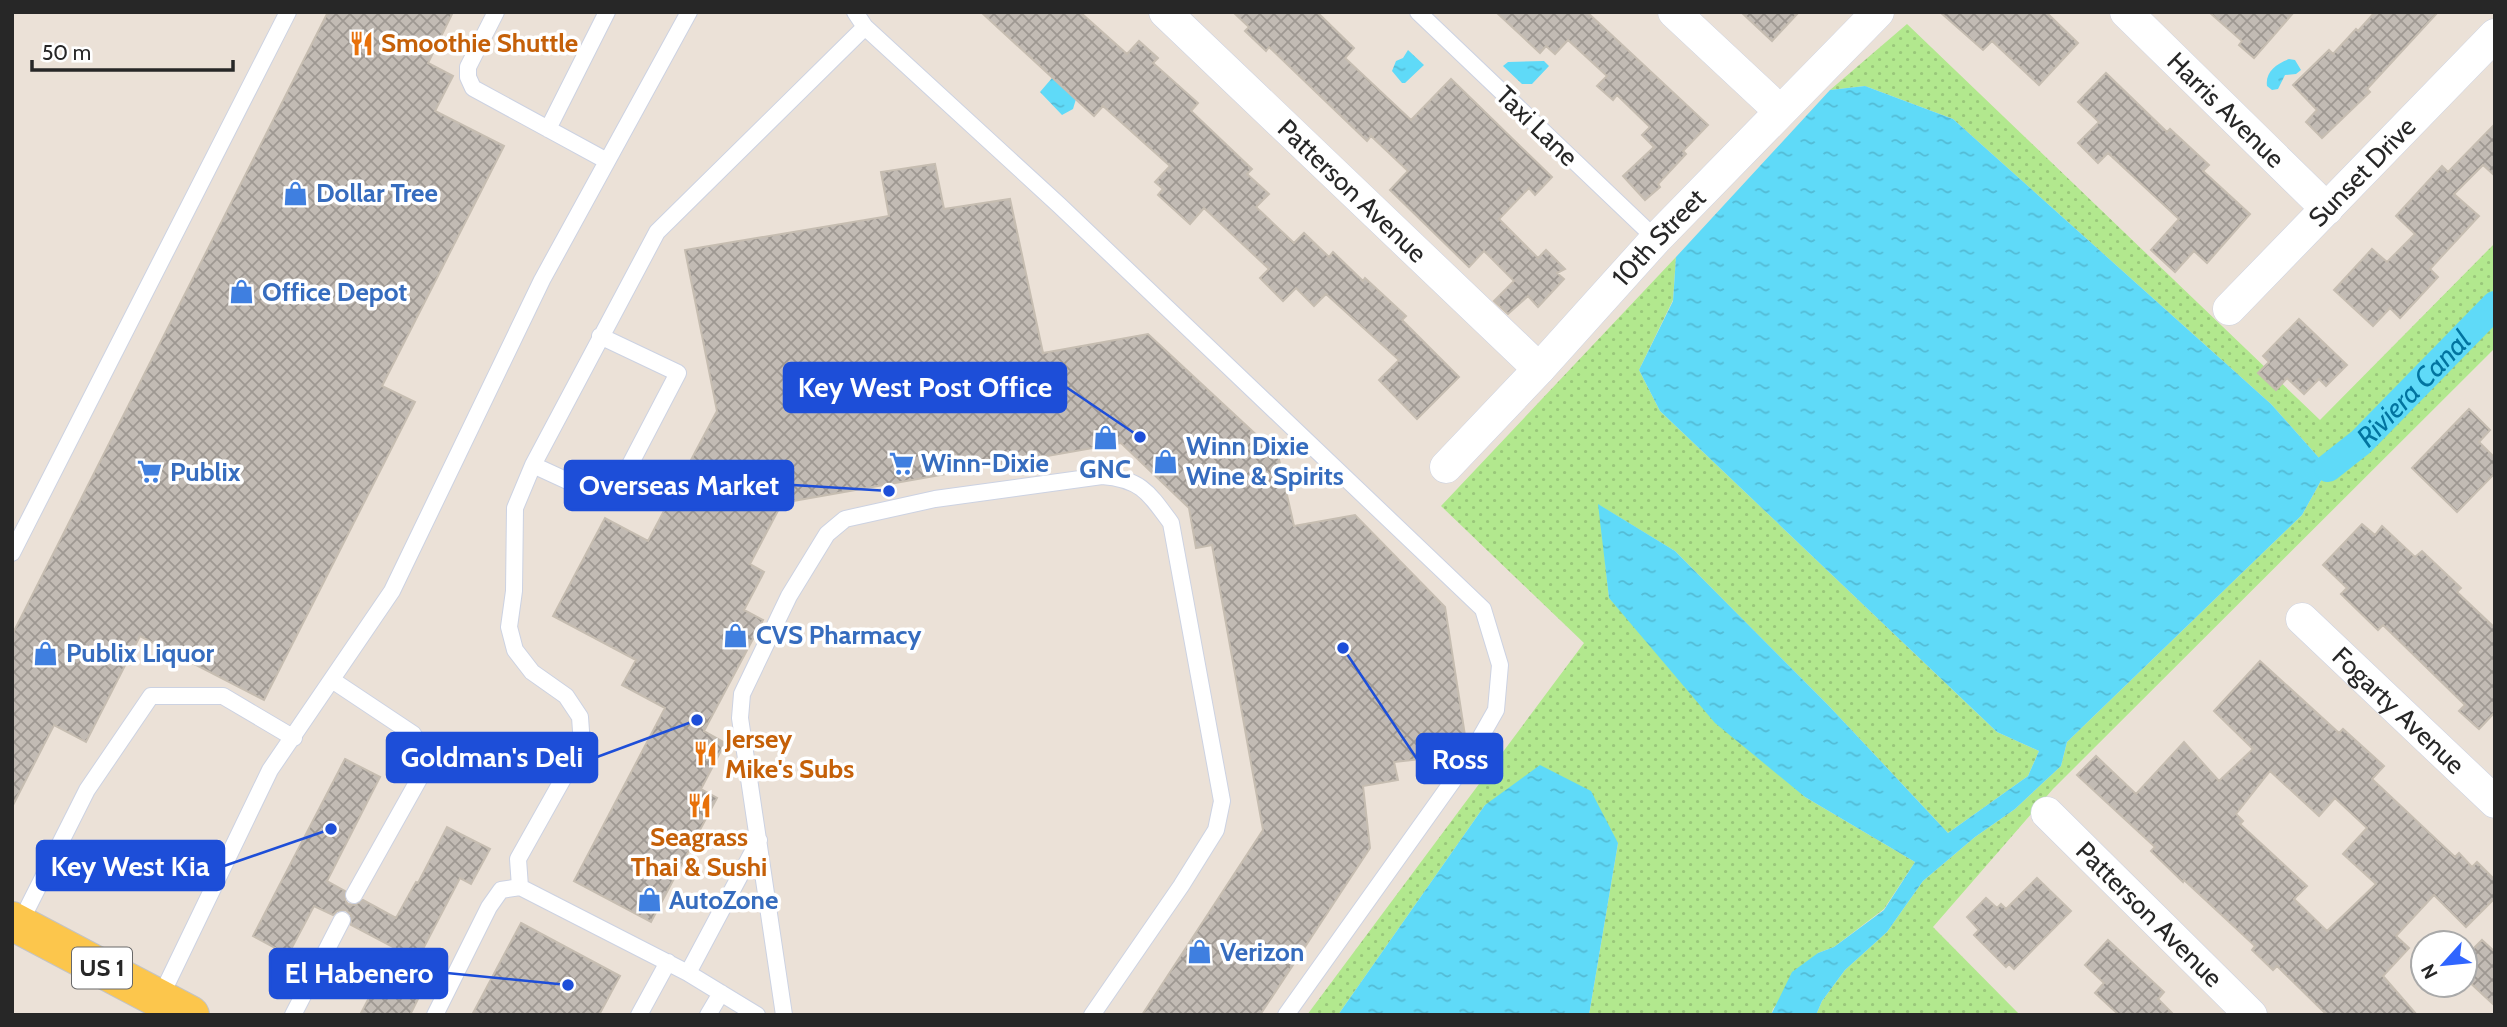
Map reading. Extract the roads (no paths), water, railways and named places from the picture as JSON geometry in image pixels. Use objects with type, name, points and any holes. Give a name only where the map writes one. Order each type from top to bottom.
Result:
[{"type":"main road","name":"US 1","points":[[16,923],[175,1007]]},
{"type":"street","name":"Patterson Avenue","points":[[1165,12],[1539,369]]},
{"type":"street","points":[[1674,12],[1780,111]]},
{"type":"street","name":"10th Street","points":[[1446,467],[1657,239],[1878,12]]},
{"type":"street","name":"Harris Avenue","points":[[2126,12],[2327,209]]},
{"type":"street","name":"Sunset Drive","points":[[2230,309],[2495,34]]},
{"type":"street","name":"Fogarty Avenue","points":[[2302,619],[2495,802]]},
{"type":"street","name":"Patterson Avenue","points":[[2047,813],[2251,1015]]},
{"type":"lane","points":[[12,553],[288,12]]},
{"type":"lane","points":[[496,12],[468,67],[468,78],[473,88],[607,161]]},
{"type":"lane","points":[[548,129],[607,12]]},
{"type":"lane","points":[[175,1007],[270,770],[392,591],[542,280],[689,12]]},
{"type":"lane","points":[[855,12],[865,27],[1059,205],[1483,609],[1500,665],[1496,710],[1467,761],[1286,1015]]},
{"type":"lane","name":"Taxi Lane","points":[[1418,12],[1657,239]]},
{"type":"lane","points":[[520,887],[518,859],[582,745],[580,717],[566,696],[532,672],[515,650],[509,627],[514,591],[515,508],[533,465],[657,232],[865,27]]},
{"type":"lane","points":[[533,465],[611,501],[678,373],[600,336]]},
{"type":"lane","points":[[784,1015],[740,718],[742,694],[789,596],[827,534],[845,519],[901,505],[1102,476],[1124,478],[1148,492],[1171,523],[1223,801],[1216,830],[1181,886],[1091,1015]]},
{"type":"lane","points":[[332,680],[413,733],[424,751],[424,772],[354,895]]},
{"type":"lane","points":[[16,923],[87,790],[151,696],[223,696],[294,738]]},
{"type":"lane","points":[[688,973],[758,840]]},
{"type":"lane","points":[[435,1015],[489,906],[501,890],[520,887],[668,962],[757,1015]]},
{"type":"lane","points":[[293,1015],[342,920]]},
{"type":"lane","points":[[639,1015],[668,962]]},
{"type":"lane","points":[[709,1015],[721,993]]},
{"type":"water","points":[[1408,50],[1424,65],[1402,83],[1392,71],[1396,61],[1403,58]]},
{"type":"water","points":[[2289,59],[2295,60],[2301,70],[2296,74],[2285,75],[2278,89],[2272,90],[2267,86],[2270,73]]},
{"type":"water","points":[[1544,61],[1549,66],[1532,84],[1522,84],[1503,66],[1508,62]]},
{"type":"water","points":[[1052,78],[1076,99],[1073,109],[1062,115],[1040,92]]},
{"type":"water","points":[[1865,86],[1953,119],[2271,404],[2328,468],[2302,515],[2067,742],[2061,766],[2015,809],[1975,837],[1923,881],[1887,932],[1845,970],[1822,1001],[1816,1015],[1771,1015],[1792,972],[1818,953],[1834,947],[1884,910],[1915,862],[1805,797],[1715,723],[1609,598],[1598,504],[1675,551],[1829,706],[1948,833],[2028,776],[2039,751],[1997,732],[1660,411],[1639,370],[1673,301],[1676,257],[1830,90]]},
{"type":"water","points":[[1540,765],[1591,791],[1618,843],[1589,1015],[1338,1015],[1485,805]]},
{"type":"waterway","name":"Riviera Canal","points":[[2328,468],[2361,442],[2495,305]]},
{"type":"place","name":"Smoothie Shuttle","points":[[361,43]]},
{"type":"place","name":"Dollar Tree","points":[[296,193]]},
{"type":"place","name":"Office Depot","points":[[242,292]]},
{"type":"place","name":"GNC","points":[[1105,437]]},
{"type":"place","name":"Key West Post Office","points":[[1140,437]]},
{"type":"place","name":"Winn Dixie Wine & Spirits","points":[[1166,461]]},
{"type":"place","name":"Winn-Dixie","points":[[901,463]]},
{"type":"place","name":"Publix","points":[[150,472]]},
{"type":"place","name":"Overseas Market","points":[[889,491]]},
{"type":"place","name":"CVS Pharmacy","points":[[736,635]]},
{"type":"place","name":"Ross","points":[[1343,648]]},
{"type":"place","name":"Publix Liquor","points":[[46,653]]},
{"type":"place","name":"Goldman's Deli","points":[[697,720]]},
{"type":"place","name":"Jersey Mike's Subs","points":[[705,754]]},
{"type":"place","name":"Seagrass Thai & Sushi","points":[[699,805]]},
{"type":"place","name":"Key West Kia","points":[[331,829]]},
{"type":"place","name":"AutoZone","points":[[649,900]]},
{"type":"place","name":"Verizon","points":[[1200,952]]},
{"type":"place","name":"El Habenero","points":[[568,985]]}]
